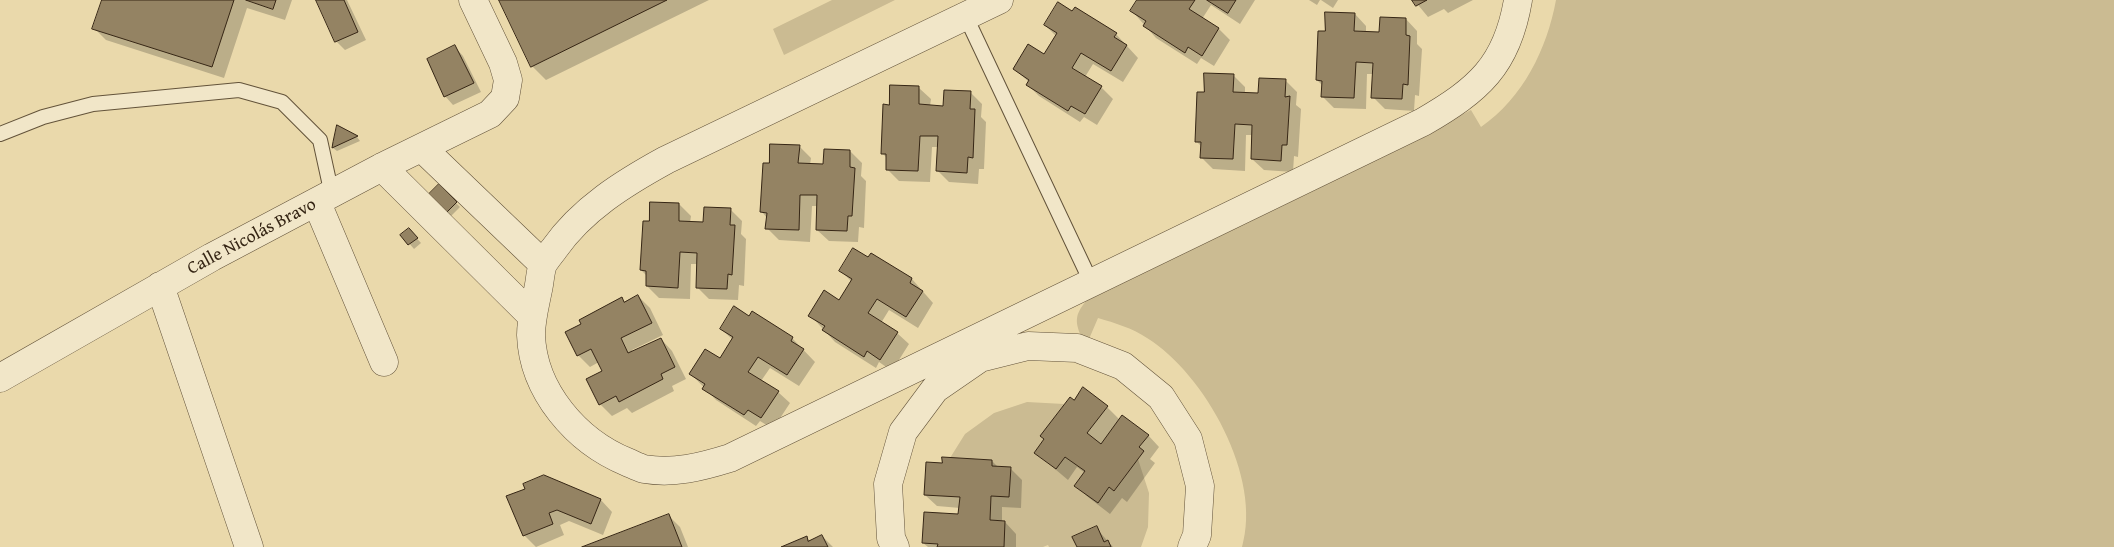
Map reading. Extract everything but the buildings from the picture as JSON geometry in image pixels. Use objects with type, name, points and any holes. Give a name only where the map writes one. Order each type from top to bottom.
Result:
[{"type":"street","name":"Calle Nicolás Bravo","points":[[0,378],[212,257],[382,167],[490,114],[505,98],[508,80],[503,63],[473,0]]},
{"type":"street","points":[[999,0],[666,160],[624,183],[566,232],[543,264],[532,316],[531,336],[543,384],[570,423],[590,442],[612,456],[643,468],[670,471],[695,469],[730,458],[976,350],[1092,284],[1423,122],[1456,103],[1483,80],[1502,51],[1514,22],[1518,0]]},
{"type":"street","points":[[422,148],[543,264]]},
{"type":"street","points":[[382,167],[532,316]]},
{"type":"street","points":[[324,199],[384,362]]},
{"type":"street","points":[[160,286],[250,547]]},
{"type":"street","points":[[894,547],[891,538],[888,484],[903,432],[935,389],[976,350],[1028,346],[1077,348],[1123,366],[1161,397],[1188,438],[1200,486],[1197,535],[1192,547]]},
{"type":"lane","points":[[966,17],[1092,284]]},
{"type":"lane","points":[[0,134],[43,117],[93,104],[239,90],[282,102],[320,140],[324,199]]},
{"type":"shaded area","points":[[832,0],[895,0],[784,55],[773,29]]},
{"type":"shaded area","points":[[1556,0],[2114,0],[2114,547],[1242,547],[1246,520],[1244,490],[1236,460],[1224,430],[1208,402],[1189,376],[1169,354],[1135,331],[1098,318],[1089,339],[1081,336],[1077,325],[1080,309],[1087,300],[1311,192],[1471,110],[1481,127],[1509,102],[1531,71],[1546,36]]},
{"type":"shaded area","points":[[1027,402],[1064,404],[1041,436],[1044,439],[1034,453],[1055,469],[1065,457],[1085,471],[1074,486],[1098,503],[1109,487],[1114,491],[1138,459],[1149,493],[1148,527],[1141,547],[1111,547],[1108,540],[1104,542],[1096,526],[1072,537],[1077,547],[1049,547],[1048,545],[1043,547],[1004,547],[1005,521],[990,520],[991,496],[1009,496],[1011,467],[992,466],[992,460],[950,458],[965,434],[994,413]]}]
